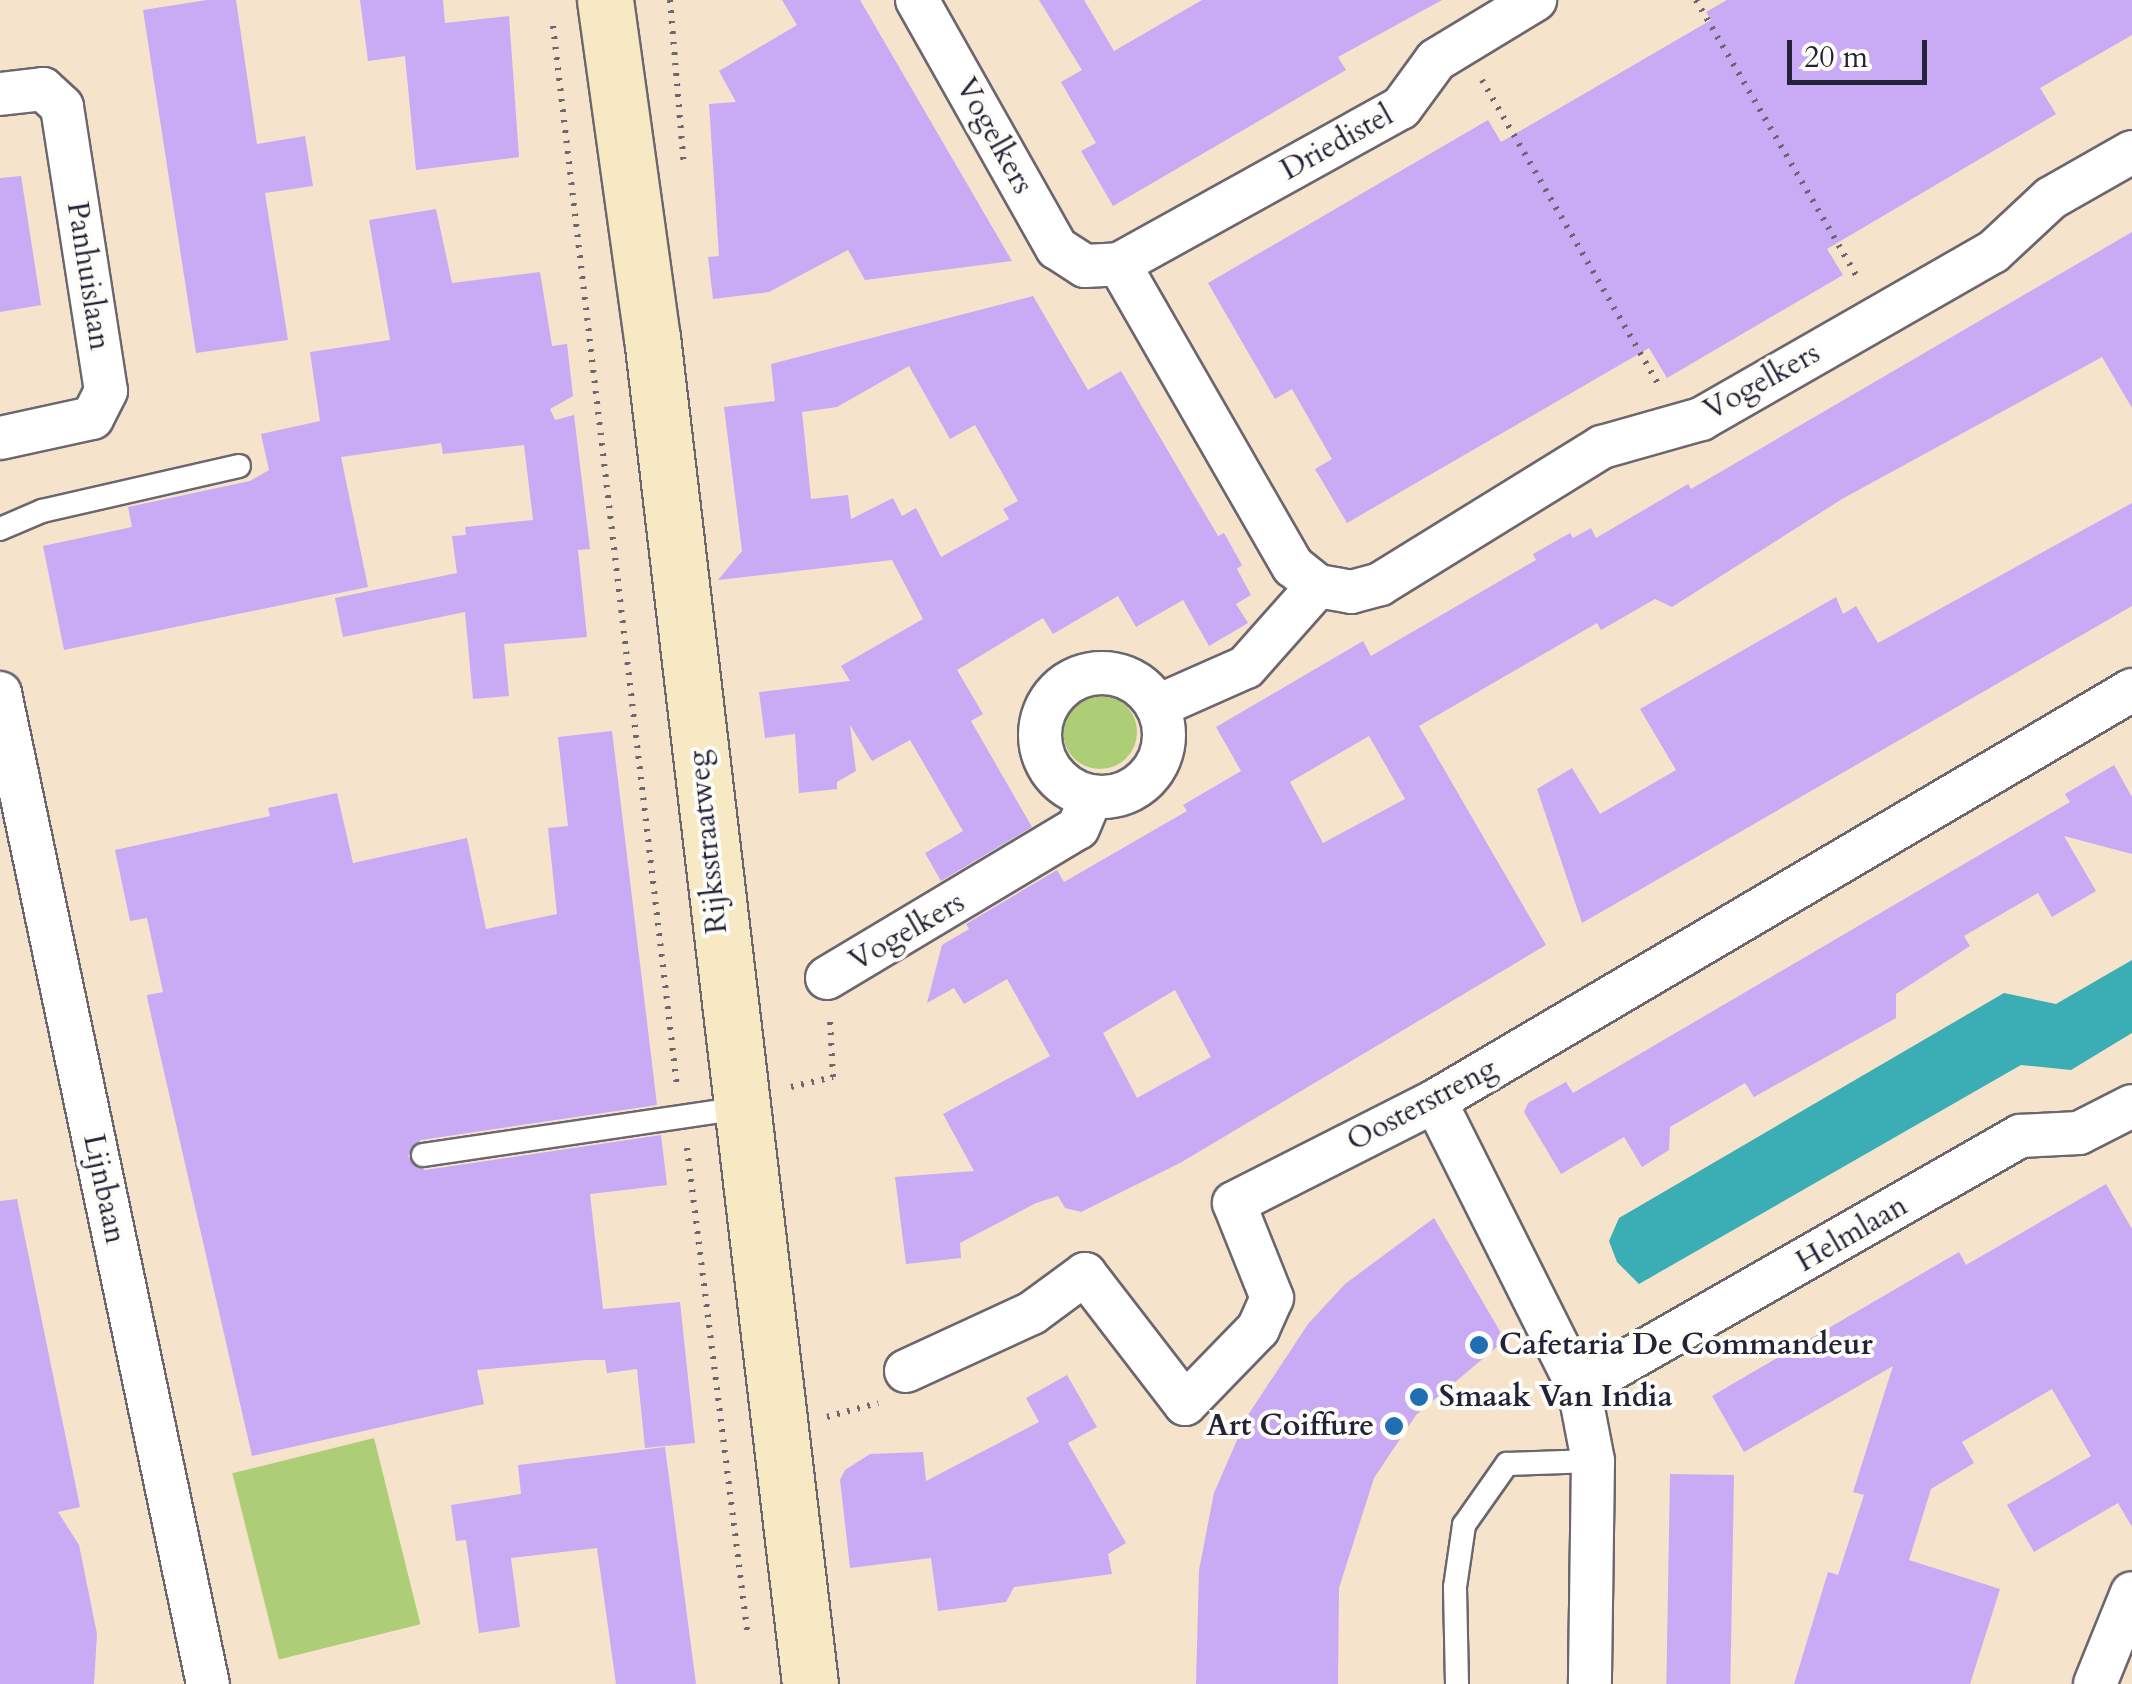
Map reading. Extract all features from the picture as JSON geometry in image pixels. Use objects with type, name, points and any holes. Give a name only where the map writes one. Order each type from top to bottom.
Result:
[{"type":"main road","name":"Rijksstraatweg","points":[[605,0],[652,338],[810,1684]]},
{"type":"street","name":"Vogelkers","points":[[917,0],[1057,248],[1085,266],[1119,264]]},
{"type":"street","name":"Driedistel","points":[[1119,264],[1401,108],[1436,60],[1535,0]]},
{"type":"street","name":"Panhuislaan","points":[[0,94],[43,88],[62,107],[106,391],[92,418],[0,438]]},
{"type":"street","name":"Vogelkers","points":[[1318,586],[1350,592],[1380,584],[1602,448],[1701,419],[1992,252],[2051,198],[2132,152]]},
{"type":"street","points":[[1119,264],[1292,566],[1318,586],[1246,667],[1158,706]]},
{"type":"street","points":[[1107,673],[1136,683],[1158,706],[1164,745],[1158,764],[1130,790],[1092,797],[1071,790],[1044,758],[1039,738],[1051,698],[1076,678],[1107,673]]},
{"type":"street","name":"Oosterstreng","points":[[906,1371],[1032,1314],[1085,1274],[1185,1404],[1258,1329],[1272,1298],[1234,1204],[1435,1102],[2132,690]]},
{"type":"street","name":"Lijnbaan","points":[[0,693],[208,1684]]},
{"type":"street","name":"Vogelkers","points":[[828,978],[1078,828],[1092,797]]},
{"type":"street","points":[[1435,1102],[1579,1388],[1594,1461],[1590,1684]]},
{"type":"street","name":"Helmlaan","points":[[1579,1388],[2020,1136],[2079,1133],[2132,1106]]},
{"type":"street","points":[[2095,1684],[2132,1593]]},
{"type":"lane","points":[[0,530],[42,511],[239,466]]},
{"type":"lane","points":[[423,1155],[740,1108]]},
{"type":"lane","points":[[1457,1684],[1456,1588],[1464,1525],[1507,1464],[1594,1461]]},
{"type":"path","points":[[1696,0],[1880,314]]},
{"type":"path","name":"Rijksstraatweg","points":[[552,20],[682,1116],[750,1648]]},
{"type":"path","points":[[1462,44],[1681,423]]},
{"type":"path","name":"Vogelkers","points":[[791,1087],[833,1077],[828,978]]},
{"type":"green space","points":[[1100,695],[1126,706],[1137,732],[1126,758],[1100,769],[1074,758],[1063,732],[1074,706]]},
{"type":"green space","points":[[374,1438],[420,1624],[279,1660],[232,1473]]},
{"type":"water","points":[[2132,960],[2132,1033],[2071,1070],[2021,1065],[1639,1284],[1617,1262],[1609,1241],[1619,1218],[2004,993],[2056,1004]]},
{"type":"building","points":[[207,0],[236,0],[257,144],[305,136],[313,186],[265,193],[288,340],[196,353],[143,10]]},
{"type":"building","points":[[360,0],[443,0],[445,23],[509,16],[519,157],[416,170],[405,56],[368,61]]},
{"type":"building","points":[[782,0],[860,0],[1012,261],[865,280],[848,250],[769,292],[713,299],[708,257],[719,256],[709,104],[736,102],[719,71],[797,25]]},
{"type":"building","points":[[1039,0],[1084,0],[1114,51],[1202,0],[1442,0],[1338,57],[1346,70],[1113,206],[1081,151],[1096,143],[1061,82],[1082,70]]},
{"type":"building","points":[[1727,0],[2132,0],[2132,35],[2040,88],[2056,114],[1827,249],[1843,275],[1667,378],[1649,348],[1347,523],[1315,469],[1332,459],[1292,389],[1275,399],[1208,283],[1488,120],[1501,142],[1711,20],[1706,12]]},
{"type":"building","points":[[21,176],[41,305],[0,312],[0,178]]},
{"type":"building","points":[[436,209],[452,283],[540,272],[552,346],[567,344],[573,396],[550,409],[555,420],[574,415],[590,549],[578,550],[587,637],[504,644],[509,696],[473,699],[465,612],[343,637],[335,598],[457,573],[452,536],[466,535],[465,527],[533,520],[524,445],[443,454],[441,443],[341,457],[368,587],[64,650],[43,546],[132,527],[128,507],[250,481],[269,470],[261,434],[320,421],[310,352],[390,340],[369,220]]},
{"type":"building","points":[[2132,232],[2132,408],[2102,357],[1842,499],[1672,607],[1655,599],[1601,630],[1597,623],[1419,726],[1546,945],[1180,1163],[1081,1212],[1065,1208],[1058,1196],[1036,1203],[960,1243],[961,1258],[906,1264],[895,1177],[974,1171],[943,1114],[1050,1056],[1007,979],[964,1004],[954,988],[927,1003],[942,945],[969,929],[966,924],[1057,870],[1064,882],[1187,811],[1183,805],[1241,771],[1216,727],[1363,641],[1371,656],[1536,560],[1533,554],[1570,533],[1573,538],[1591,528],[1596,538],[1688,484],[1691,489]],"holes":[[[1369,736],[1405,799],[1323,843],[1290,782]],[[1175,990],[1211,1057],[1137,1098],[1103,1033]]]},
{"type":"building","points":[[1033,296],[1088,390],[1121,371],[1218,536],[1224,533],[1242,565],[1237,569],[1251,595],[1236,604],[1248,623],[1209,646],[1183,600],[1136,627],[1118,596],[1053,634],[1043,618],[957,670],[983,714],[971,721],[1032,827],[941,881],[925,853],[963,831],[910,740],[872,761],[850,725],[856,771],[837,782],[837,789],[799,793],[795,734],[765,738],[759,692],[850,681],[841,666],[923,619],[892,560],[718,580],[742,551],[724,407],[775,401],[771,364]],"holes":[[[909,366],[950,439],[975,425],[1018,501],[1003,509],[1009,519],[941,557],[916,508],[902,516],[893,498],[851,519],[848,495],[811,499],[802,412],[837,407]]]},
{"type":"building","points":[[2132,503],[2132,606],[1582,923],[1537,789],[1572,768],[1600,814],[1676,770],[1640,709],[1836,597],[1843,614],[1856,606],[1878,643]]},
{"type":"building","points":[[612,731],[657,1105],[421,1140],[408,1156],[425,1170],[661,1135],[667,1185],[590,1194],[603,1309],[680,1302],[695,1443],[645,1448],[637,1369],[607,1373],[605,1360],[586,1360],[477,1370],[484,1404],[252,1456],[148,1002],[147,995],[163,992],[147,918],[130,921],[115,850],[270,816],[268,808],[337,793],[353,863],[467,838],[486,929],[557,914],[548,828],[568,826],[558,737]]},
{"type":"building","points":[[2114,765],[2132,797],[2132,854],[2064,836],[2096,891],[2052,917],[2038,893],[1964,936],[1970,946],[1896,994],[1896,1018],[1754,1097],[1745,1083],[1670,1127],[1669,1150],[1642,1167],[1624,1137],[1561,1174],[1524,1112],[1528,1103],[1566,1082],[1573,1093],[2070,802],[2065,794]]},
{"type":"building","points":[[2106,1184],[2132,1229],[2132,1527],[2118,1503],[2034,1552],[2007,1505],[2091,1456],[2052,1389],[1962,1442],[1974,1463],[1931,1489],[1909,1560],[2000,1589],[1970,1684],[1794,1684],[1828,1572],[1838,1575],[1864,1495],[1853,1492],[1893,1366],[1744,1452],[1712,1396],[1959,1252],[1966,1265]]},
{"type":"building","points":[[17,1199],[80,1507],[58,1512],[79,1545],[97,1634],[94,1684],[0,1684],[0,1201]]},
{"type":"building","points":[[1434,1218],[1505,1340],[1416,1415],[1374,1478],[1339,1588],[1338,1684],[1196,1684],[1199,1570],[1214,1493],[1248,1415],[1308,1324],[1345,1284]]},
{"type":"building","points":[[1067,1375],[1097,1427],[1068,1443],[1126,1543],[1108,1554],[1112,1574],[1014,1587],[1006,1602],[938,1611],[931,1558],[850,1568],[840,1480],[845,1470],[870,1454],[923,1452],[926,1481],[1039,1422],[1026,1398]]},
{"type":"building","points":[[665,1447],[696,1684],[616,1684],[597,1548],[511,1558],[520,1627],[479,1633],[466,1540],[456,1541],[451,1505],[521,1494],[518,1465]]},
{"type":"building","points":[[1670,1474],[1734,1475],[1730,1684],[1666,1684]]},
{"type":"place","name":"Cafetaria De Commandeur","points":[[1479,1345]]},
{"type":"place","name":"Smaak Van India","points":[[1419,1397]]},
{"type":"place","name":"Art Coiffure","points":[[1394,1426]]}]
